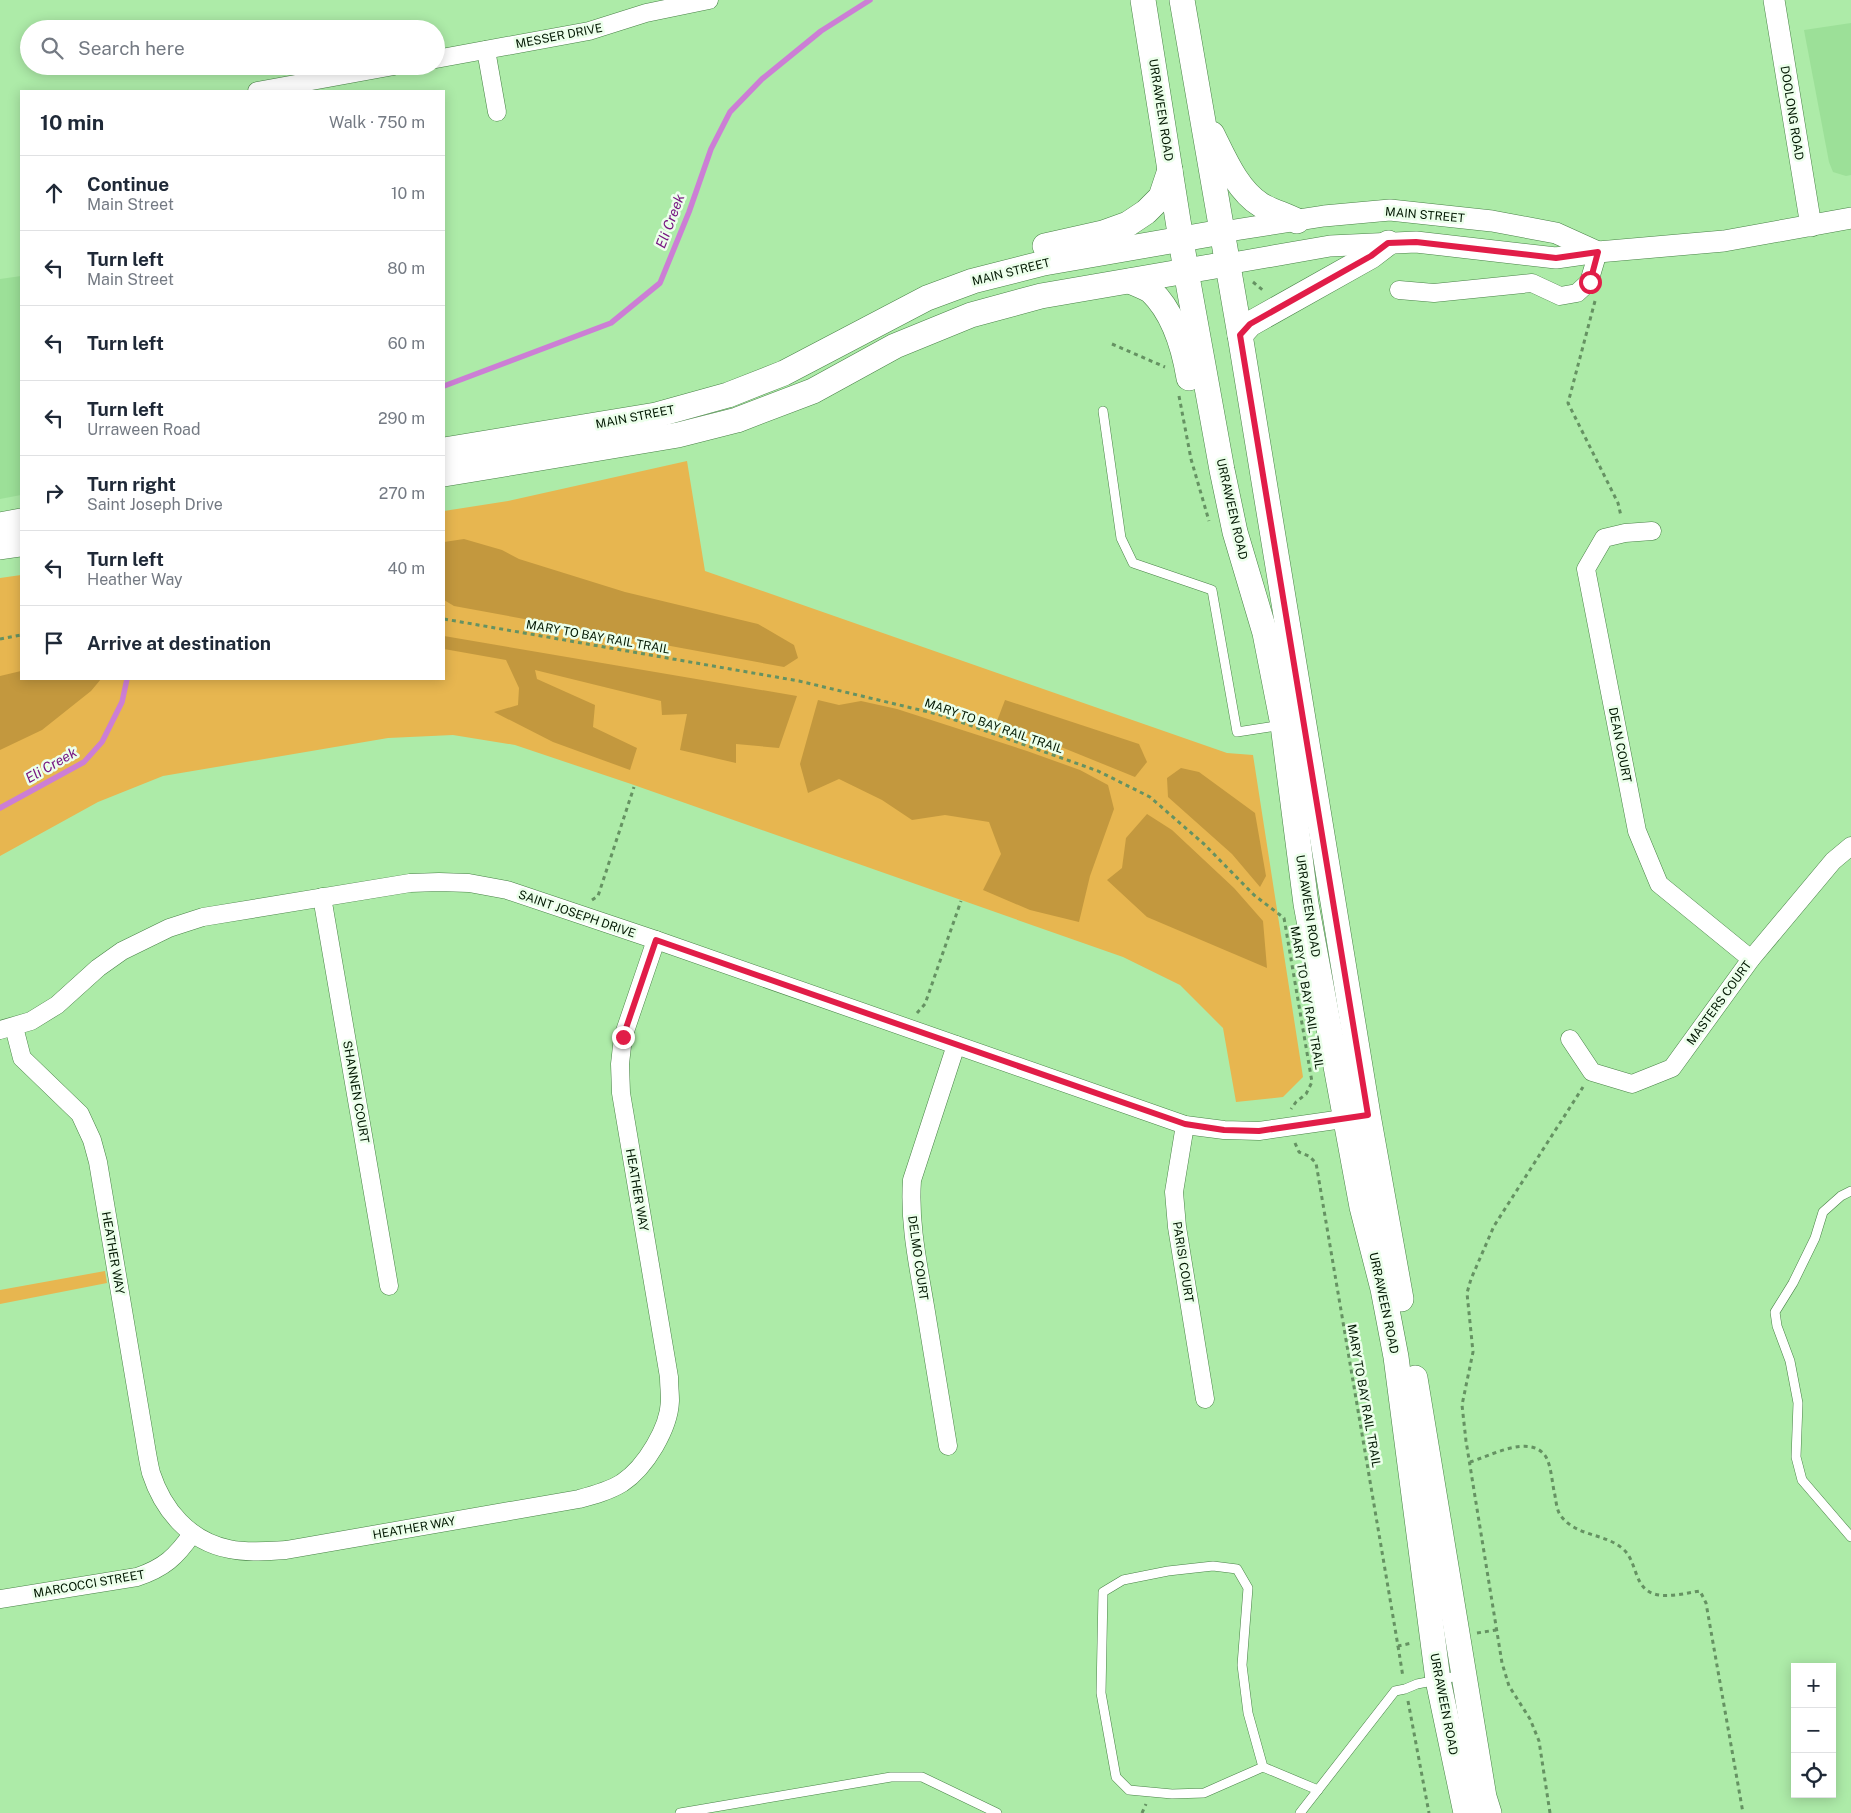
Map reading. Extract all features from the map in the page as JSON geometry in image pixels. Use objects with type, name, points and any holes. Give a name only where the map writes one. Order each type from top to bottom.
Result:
[{"type":"main road","name":"URRAWEEN ROAD","points":[[1143,0],[1186,271],[1222,470],[1235,532],[1265,634],[1283,725],[1306,904],[1357,1117],[1431,1470],[1488,1813]]},
{"type":"main road","name":"URRAWEEN ROAD","points":[[1182,0],[1240,335],[1357,1117],[1362,1207],[1396,1358],[1438,1680],[1466,1813]]},
{"type":"main road","points":[[1200,109],[1221,153],[1250,197],[1261,205],[1296,221]]},
{"type":"main road","points":[[847,340],[878,303],[934,279],[982,262],[1103,233],[1128,224],[1146,212],[1161,197],[1170,169]]},
{"type":"main road","name":"MAIN STREET","points":[[445,450],[656,415],[728,395],[784,373],[927,298],[973,281],[1044,263],[1222,232]]},
{"type":"main road","points":[[1240,335],[1250,324],[1371,256],[1388,243]]},
{"type":"main road","name":"MAIN STREET","points":[[445,474],[678,435],[738,420],[813,391],[894,346],[971,316],[1041,296],[1227,264]]},
{"type":"main road","points":[[1130,281],[1149,290],[1160,302],[1172,322],[1185,354],[1206,476],[1235,532]]},
{"type":"main road","points":[[0,525],[20,521]]},
{"type":"main road","points":[[0,547],[20,544]]},
{"type":"street","name":"MESSER DRIVE","points":[[445,57],[589,31],[646,13],[709,0]]},
{"type":"street","name":"DOOLONG ROAD","points":[[1774,0],[1811,226]]},
{"type":"street","points":[[486,50],[497,112]]},
{"type":"street","points":[[262,90],[345,75]]},
{"type":"street","name":"MAIN STREET","points":[[1222,232],[1324,216],[1390,210],[1492,221],[1556,233],[1598,252]]},
{"type":"street","name":"MAIN STREET","points":[[1227,264],[1330,246],[1416,242],[1556,258],[1724,240],[1851,218]]},
{"type":"street","points":[[1399,290],[1434,293],[1532,283],[1560,296],[1568,295],[1577,293],[1590,282],[1598,252]]},
{"type":"street","name":"DEAN COURT","points":[[1652,531],[1626,533],[1604,538],[1586,569],[1637,831],[1660,884],[1751,959]]},
{"type":"street","name":"MASTERS COURT","points":[[1592,1072],[1632,1084],[1672,1068],[1751,959],[1833,861],[1851,846]]},
{"type":"street","name":"SAINT JOSEPH DRIVE","points":[[7,1029],[31,1021],[57,1005],[98,968],[122,951],[169,928],[204,917],[410,883],[469,883],[507,890],[656,940],[1185,1124],[1224,1130],[1259,1131],[1357,1117]]},
{"type":"street","name":"SHANNEN COURT","points":[[322,897],[389,1286]]},
{"type":"street","name":"HEATHER WAY","points":[[7,1029],[22,1058],[80,1114],[92,1140],[98,1162],[151,1473],[162,1498],[175,1519],[192,1534],[210,1544],[230,1550],[260,1552],[286,1550],[579,1499],[602,1492],[623,1482],[640,1466],[654,1447],[665,1424],[670,1401],[669,1377],[621,1093],[620,1064],[623,1037],[656,940]]},
{"type":"street","points":[[1570,1039],[1592,1072]]},
{"type":"street","name":"DELMO COURT","points":[[948,1446],[917,1262],[911,1220],[911,1200],[912,1180],[956,1045]]},
{"type":"street","name":"PARISI COURT","points":[[1185,1124],[1174,1192],[1177,1228],[1205,1399]]},
{"type":"street","name":"MARCOCCI STREET","points":[[0,1599],[137,1577],[154,1571],[169,1562],[192,1534]]},
{"type":"lane","points":[[1103,411],[1121,538],[1133,564],[1212,590],[1237,732],[1283,725]]},
{"type":"lane","points":[[1851,1191],[1841,1196],[1823,1212],[1815,1238],[1793,1283],[1775,1312],[1777,1326],[1790,1361],[1798,1403],[1796,1457],[1802,1480],[1851,1538]]},
{"type":"lane","points":[[1263,1766],[1248,1713],[1242,1665],[1248,1588],[1237,1569],[1214,1566],[1168,1571],[1123,1580],[1103,1592],[1101,1693],[1116,1777],[1129,1790],[1172,1794],[1204,1793],[1263,1766],[1318,1790]]},
{"type":"lane","points":[[1300,1813],[1395,1691],[1417,1684],[1465,1675]]},
{"type":"lane","points":[[680,1813],[891,1777],[922,1777],[997,1813]]},
{"type":"path","points":[[1251,273],[1253,282],[1268,294]]},
{"type":"path","points":[[1595,300],[1568,403],[1618,503],[1626,533]]},
{"type":"path","points":[[1112,344],[1166,367]]},
{"type":"path","name":"MARY TO BAY RAIL TRAIL","points":[[445,619],[799,681],[941,714],[1098,771],[1150,797],[1204,844],[1254,895],[1284,918],[1312,1082],[1306,1094],[1291,1108],[1292,1126],[1299,1152],[1309,1156],[1316,1163],[1405,1689],[1429,1813]]},
{"type":"path","points":[[0,639],[20,635]]},
{"type":"path","points":[[583,916],[588,904],[598,896],[634,787]]},
{"type":"path","points":[[909,1029],[913,1017],[925,1004],[961,901]]},
{"type":"path","points":[[1550,1813],[1539,1741],[1530,1719],[1509,1686],[1502,1663],[1496,1630],[1462,1405],[1473,1352],[1467,1293],[1471,1279],[1494,1226],[1592,1072]]},
{"type":"path","points":[[1470,1462],[1522,1444],[1538,1449],[1546,1458],[1560,1515],[1572,1527],[1587,1534],[1607,1538],[1622,1548],[1630,1556],[1640,1583],[1648,1592],[1664,1595],[1700,1591],[1706,1603],[1743,1813]]},
{"type":"path","points":[[1459,1636],[1496,1630]]},
{"type":"path","points":[[1398,1646],[1432,1640]]},
{"type":"shaded area","points":[[1851,23],[1851,175],[1846,176],[1833,172],[1829,162],[1804,30]]},
{"type":"shaded area","points":[[20,276],[20,495],[0,499],[0,279]]},
{"type":"shaded area","points":[[687,461],[705,571],[1227,753],[1253,755],[1303,1077],[1283,1097],[1236,1102],[1223,1028],[1180,985],[1123,957],[515,745],[453,735],[388,738],[163,776],[98,802],[0,856],[0,578],[20,575],[20,680],[445,680],[445,511],[508,501]]},
{"type":"shaded area","points":[[464,539],[502,550],[519,559],[625,592],[758,624],[794,645],[798,658],[784,667],[454,606],[445,601],[445,542]]},
{"type":"shaded area","points":[[445,636],[797,696],[779,748],[736,744],[736,763],[680,750],[687,714],[662,715],[661,701],[535,670],[537,679],[595,705],[593,727],[637,748],[630,770],[553,742],[494,712],[518,705],[519,688],[506,660],[445,649]]},
{"type":"shaded area","points":[[20,671],[20,680],[100,680],[91,691],[42,730],[0,750],[0,676]]},
{"type":"shaded area","points":[[818,700],[839,705],[861,701],[897,709],[1080,770],[1108,785],[1114,809],[1090,876],[1079,922],[1030,910],[983,890],[1001,854],[989,822],[945,815],[912,820],[882,800],[839,779],[808,793],[800,764]]},
{"type":"shaded area","points":[[1005,700],[1139,744],[1147,762],[1135,777],[997,721]]},
{"type":"shaded area","points":[[1181,768],[1199,772],[1255,813],[1266,876],[1260,887],[1232,854],[1168,797],[1167,778]]},
{"type":"shaded area","points":[[1147,814],[1172,830],[1234,888],[1263,921],[1267,968],[1147,917],[1107,880],[1122,868],[1126,838]]},
{"type":"shaded area","points":[[105,1271],[107,1283],[0,1304],[0,1290]]},
{"type":"waterway","name":"Eli Creek","points":[[445,386],[611,323],[660,283],[689,212],[711,149],[730,112],[762,79],[821,31],[870,0]]},
{"type":"waterway","name":"Eli Creek","points":[[0,808],[84,762],[102,742],[122,702],[127,680]]},
{"type":"route","points":[[623,1037],[656,940],[1185,1124],[1224,1130],[1259,1131],[1368,1115],[1240,335],[1250,324],[1371,256],[1388,243],[1416,242],[1556,258],[1598,252],[1590,282]]}]
